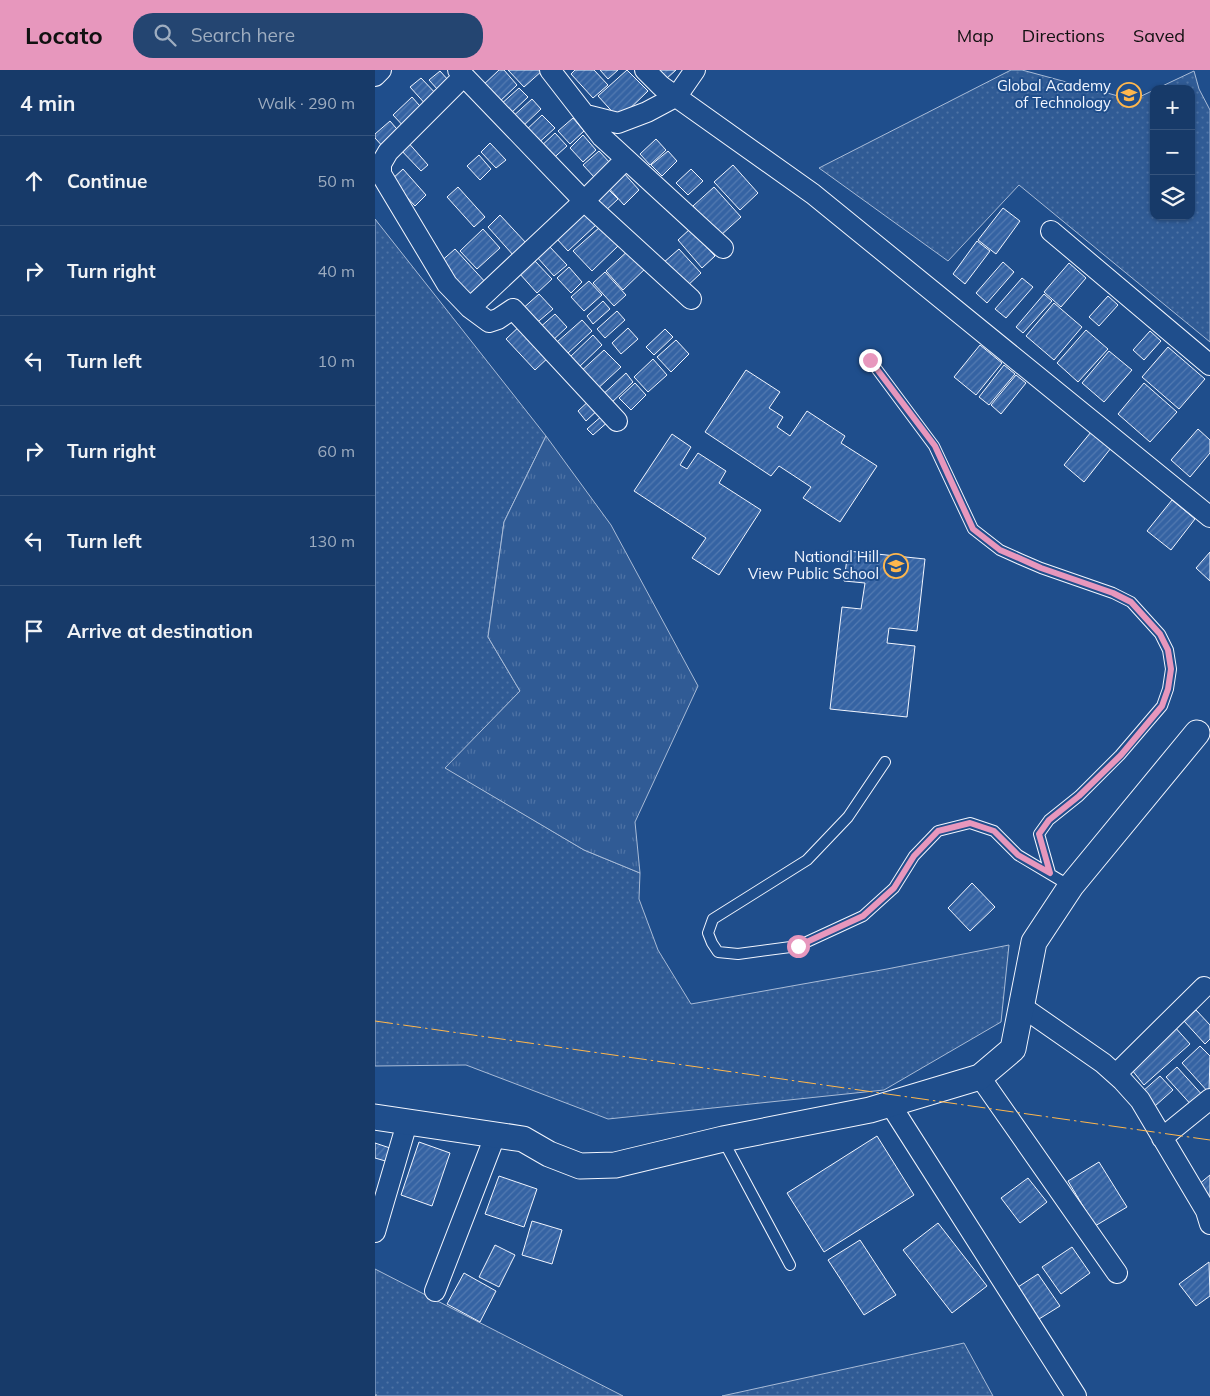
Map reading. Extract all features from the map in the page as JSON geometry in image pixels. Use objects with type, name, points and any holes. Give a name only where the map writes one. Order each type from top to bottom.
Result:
[{"type":"street","points":[[375,76],[381,70]]},
{"type":"street","points":[[550,70],[603,136],[723,248]]},
{"type":"street","points":[[645,70],[661,86],[813,194],[1210,517]]},
{"type":"street","points":[[586,115],[618,123],[647,112],[677,96],[695,70]]},
{"type":"street","points":[[617,421],[513,309],[498,319],[489,322],[469,308],[447,284],[381,174],[381,164],[388,152],[461,73],[584,202],[691,299]]},
{"type":"street","points":[[469,308],[584,202],[626,159]]},
{"type":"street","points":[[1051,231],[1210,364]]},
{"type":"street","points":[[375,1117],[523,1139],[549,1154],[580,1166],[615,1165],[723,1139],[870,1110],[980,1077],[1013,1049],[1034,942],[1071,886],[1206,732]]},
{"type":"street","points":[[1116,1074],[1204,987]]},
{"type":"street","points":[[1021,1006],[1103,1063],[1140,1100],[1206,1211],[1210,1224]]},
{"type":"street","points":[[980,1077],[1117,1273]]},
{"type":"street","points":[[1162,1138],[1210,1099]]},
{"type":"street","points":[[889,1104],[1075,1396]]},
{"type":"street","points":[[375,1232],[407,1123]]},
{"type":"street","points":[[435,1291],[495,1136]]},
{"type":"lane","points":[[870,360],[935,446],[973,529],[1000,550],[1041,568],[1113,593],[1131,602],[1160,634],[1168,650],[1171,669],[1168,689],[1162,706],[1121,755],[1079,796],[1049,820],[1039,834],[1050,873]]},
{"type":"lane","points":[[885,762],[848,817],[807,860],[713,919],[708,933],[718,952],[738,954],[798,946],[863,916],[894,888],[914,856],[938,831],[970,823],[994,831],[1018,855],[1071,886]]},
{"type":"lane","points":[[723,1139],[790,1265]]},
{"type":"green space","points":[[1011,70],[1022,70],[1133,100],[1150,92],[1150,220],[1195,220],[1195,85],[1164,85],[1194,71],[1199,89],[1210,110],[1210,342],[1019,185],[948,261],[819,168]]},
{"type":"green space","points":[[375,219],[546,436],[504,522],[488,637],[520,691],[446,768],[584,850],[640,873],[639,899],[658,950],[691,1004],[1009,945],[1001,1022],[884,1090],[608,1119],[466,1065],[375,1066]]},
{"type":"green space","points":[[546,436],[611,525],[698,686],[635,822],[640,873],[584,850],[445,768],[520,691],[488,637],[504,522]]},
{"type":"green space","points":[[375,1269],[623,1396],[375,1396]]},
{"type":"green space","points":[[964,1343],[993,1396],[722,1396]]},
{"type":"building","points":[[499,70],[504,70],[517,85],[496,105],[480,88]]},
{"type":"building","points":[[508,70],[543,70],[524,87]]},
{"type":"building","points":[[575,70],[594,70],[608,85],[593,98],[571,74]]},
{"type":"building","points":[[600,70],[618,70],[608,79]]},
{"type":"building","points":[[627,70],[648,91],[619,119],[598,96]]},
{"type":"building","points":[[658,70],[676,70],[666,79]]},
{"type":"building","points":[[440,71],[449,81],[438,90],[429,80]]},
{"type":"building","points":[[421,78],[439,97],[428,107],[410,87]]},
{"type":"building","points":[[519,88],[528,97],[509,115],[500,105]]},
{"type":"building","points":[[412,97],[426,113],[407,130],[393,115]]},
{"type":"building","points":[[532,99],[541,109],[520,129],[510,119]]},
{"type":"building","points":[[542,115],[555,128],[535,146],[523,133]]},
{"type":"building","points":[[573,118],[584,131],[570,144],[558,131]]},
{"type":"building","points":[[390,121],[402,135],[386,150],[375,138],[375,134]]},
{"type":"building","points":[[555,133],[567,146],[548,163],[537,150]]},
{"type":"building","points":[[583,135],[596,150],[583,162],[570,148]]},
{"type":"building","points":[[656,139],[666,150],[650,165],[640,154]]},
{"type":"building","points":[[406,140],[428,165],[421,171],[398,147]]},
{"type":"building","points":[[490,143],[506,160],[496,168],[481,152]]},
{"type":"building","points":[[599,151],[611,164],[595,178],[583,165]]},
{"type":"building","points":[[668,151],[677,161],[662,176],[651,165]]},
{"type":"building","points":[[479,155],[491,169],[480,180],[467,166]]},
{"type":"building","points":[[733,165],[758,193],[740,210],[714,182]]},
{"type":"building","points":[[403,169],[426,195],[415,206],[391,180]]},
{"type":"building","points":[[691,169],[703,181],[688,195],[676,183]]},
{"type":"building","points":[[623,172],[639,190],[624,205],[607,186]]},
{"type":"building","points":[[458,187],[485,217],[474,227],[447,197]]},
{"type":"building","points":[[714,187],[741,217],[720,236],[693,206]]},
{"type":"building","points":[[609,190],[618,199],[604,212],[595,203]]},
{"type":"building","points":[[1003,208],[1020,221],[996,254],[978,240]]},
{"type":"building","points":[[584,212],[596,225],[568,251],[556,238]]},
{"type":"building","points":[[500,215],[527,244],[514,256],[488,227]]},
{"type":"building","points":[[600,227],[618,246],[592,271],[573,251]]},
{"type":"building","points":[[483,229],[500,248],[477,269],[460,251]]},
{"type":"building","points":[[690,229],[715,256],[702,268],[678,240]]},
{"type":"building","points":[[977,241],[990,251],[965,284],[953,274]]},
{"type":"building","points":[[549,246],[567,265],[554,276],[537,257]]},
{"type":"building","points":[[631,248],[648,266],[623,290],[606,271]]},
{"type":"building","points":[[455,249],[487,284],[471,299],[438,264]]},
{"type":"building","points":[[679,249],[701,273],[685,288],[663,263]]},
{"type":"building","points":[[534,260],[552,279],[537,293],[519,273]]},
{"type":"building","points":[[1003,262],[1014,272],[987,303],[976,293]]},
{"type":"building","points":[[1069,263],[1086,278],[1061,307],[1044,292]]},
{"type":"building","points":[[569,267],[582,282],[571,293],[557,278]]},
{"type":"building","points":[[605,272],[626,295],[614,306],[593,283]]},
{"type":"building","points":[[1022,278],[1033,287],[1006,318],[995,309]]},
{"type":"building","points":[[589,281],[602,295],[584,311],[571,297]]},
{"type":"building","points":[[539,294],[553,309],[533,326],[520,311]]},
{"type":"building","points":[[1044,294],[1052,301],[1023,333],[1016,327]]},
{"type":"building","points":[[1108,296],[1118,305],[1099,326],[1089,317]]},
{"type":"building","points":[[603,301],[610,309],[593,324],[587,316]]},
{"type":"building","points":[[1054,303],[1082,327],[1054,360],[1026,336]]},
{"type":"building","points":[[617,311],[625,320],[605,338],[597,329]]},
{"type":"building","points":[[555,314],[567,327],[551,342],[538,329]]},
{"type":"building","points":[[582,320],[592,331],[568,353],[557,342]]},
{"type":"building","points":[[522,324],[551,355],[535,370],[506,339]]},
{"type":"building","points":[[628,328],[638,339],[621,354],[612,343]]},
{"type":"building","points":[[665,329],[673,337],[654,355],[646,347]]},
{"type":"building","points":[[1086,330],[1108,349],[1078,382],[1057,363]]},
{"type":"building","points":[[1150,331],[1161,341],[1144,360],[1133,350]]},
{"type":"building","points":[[593,335],[602,345],[578,368],[569,358]]},
{"type":"building","points":[[676,340],[689,354],[671,372],[657,357]]},
{"type":"building","points":[[980,345],[1002,363],[976,395],[954,377]]},
{"type":"building","points":[[1168,347],[1205,379],[1179,409],[1142,377]]},
{"type":"building","points":[[604,350],[621,367],[594,392],[578,374]]},
{"type":"building","points":[[1109,351],[1132,370],[1104,402],[1082,383]]},
{"type":"building","points":[[653,359],[667,375],[648,392],[634,377]]},
{"type":"building","points":[[1004,365],[1015,374],[989,405],[979,397]]},
{"type":"building","points":[[746,370],[780,392],[769,408],[783,417],[777,427],[790,436],[807,411],[845,436],[841,443],[877,466],[840,522],[803,498],[811,487],[779,466],[771,476],[705,432]]},
{"type":"building","points":[[626,373],[633,382],[607,407],[599,398]]},
{"type":"building","points":[[1016,375],[1026,383],[1001,414],[991,405]]},
{"type":"building","points":[[635,383],[646,395],[631,410],[619,398]]},
{"type":"building","points":[[1144,383],[1177,412],[1150,442],[1118,414]]},
{"type":"building","points":[[592,398],[601,407],[586,421],[578,411]]},
{"type":"building","points":[[604,414],[610,420],[593,435],[587,429]]},
{"type":"building","points":[[1198,429],[1210,440],[1210,453],[1190,477],[1171,460]]},
{"type":"building","points":[[1091,432],[1111,448],[1084,482],[1064,465]]},
{"type":"building","points":[[672,434],[691,447],[680,465],[687,469],[698,453],[726,471],[719,483],[761,510],[719,575],[692,558],[706,538],[634,491]]},
{"type":"building","points":[[1172,500],[1195,519],[1171,550],[1147,531]]},
{"type":"building","points":[[848,551],[925,559],[917,631],[889,628],[887,643],[915,646],[907,717],[830,709],[842,607],[861,609],[865,583],[844,581]]},
{"type":"building","points":[[1210,552],[1210,581],[1196,568]]},
{"type":"building","points":[[972,883],[995,907],[970,931],[948,908]]},
{"type":"building","points":[[1196,1010],[1210,1025],[1210,1039],[1205,1044],[1184,1021]]},
{"type":"building","points":[[1173,1025],[1190,1044],[1144,1085],[1128,1065]]},
{"type":"building","points":[[1200,1046],[1210,1056],[1209,1093],[1182,1063]]},
{"type":"building","points":[[1177,1067],[1205,1098],[1194,1108],[1166,1077]]},
{"type":"building","points":[[1160,1076],[1173,1090],[1155,1106],[1142,1092]]},
{"type":"building","points":[[877,1136],[914,1195],[824,1252],[787,1193]]},
{"type":"building","points":[[419,1142],[450,1153],[432,1206],[401,1195]]},
{"type":"building","points":[[375,1143],[393,1149],[389,1162],[375,1158]]},
{"type":"building","points":[[1099,1162],[1127,1207],[1095,1226],[1068,1181]]},
{"type":"building","points":[[1210,1175],[1210,1198],[1198,1185]]},
{"type":"building","points":[[499,1176],[537,1189],[524,1227],[485,1214]]},
{"type":"building","points":[[1028,1178],[1047,1202],[1020,1223],[1001,1198]]},
{"type":"building","points":[[532,1221],[562,1230],[552,1264],[522,1255]]},
{"type":"building","points":[[938,1223],[987,1286],[952,1313],[903,1250]]},
{"type":"building","points":[[860,1240],[896,1295],[864,1315],[828,1260]]},
{"type":"building","points":[[495,1245],[515,1255],[499,1287],[479,1277]]},
{"type":"building","points":[[1072,1247],[1090,1273],[1061,1294],[1042,1267]]},
{"type":"building","points":[[1209,1262],[1210,1296],[1196,1306],[1179,1284]]},
{"type":"building","points":[[464,1273],[496,1291],[480,1322],[447,1304]]},
{"type":"building","points":[[1038,1274],[1060,1306],[1039,1319],[1018,1287]]},
{"type":"power","points":[[375,1021],[1210,1140]]},
{"type":"place","name":"Global Academy of Technology","points":[[1129,95]]},
{"type":"place","name":"National Hill View Public School","points":[[896,566]]},
{"type":"route","points":[[798,946],[863,916],[894,888],[914,856],[938,831],[970,823],[994,831],[1018,855],[1050,873],[1039,834],[1049,820],[1079,796],[1121,755],[1151,720],[1162,706],[1168,689],[1171,669],[1168,650],[1160,634],[1131,602],[1113,593],[1041,568],[1000,550],[973,529],[935,446],[870,360]]}]
